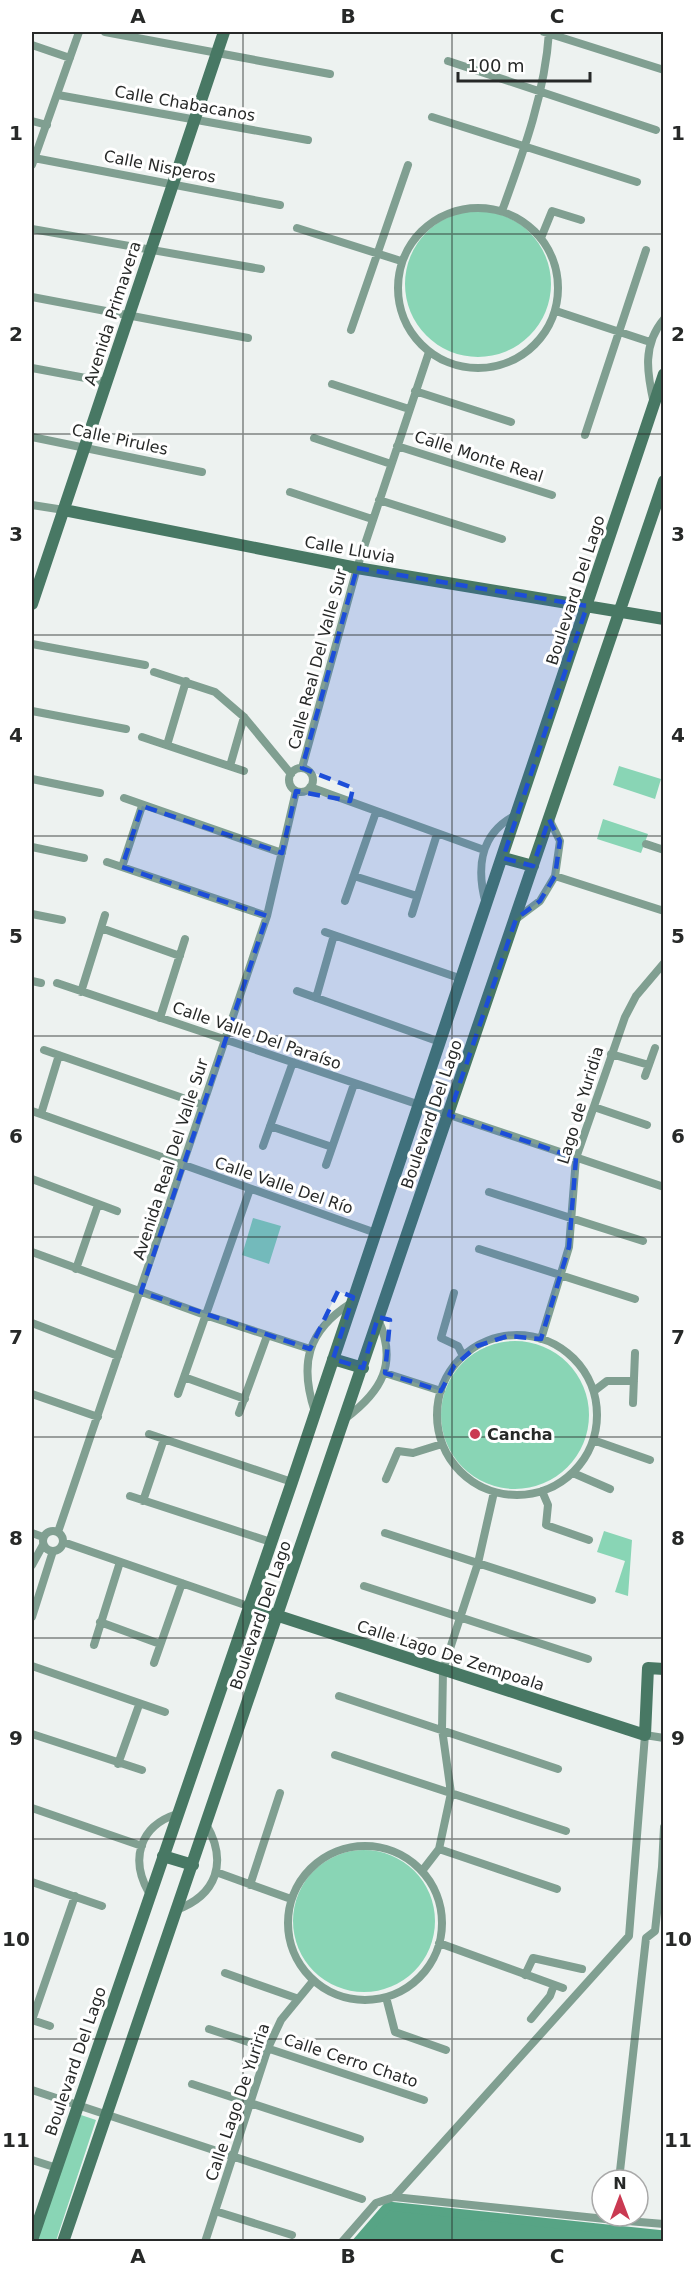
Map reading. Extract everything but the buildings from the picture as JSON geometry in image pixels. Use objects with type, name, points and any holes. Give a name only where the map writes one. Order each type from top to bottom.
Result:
[{"type":"street","points":[[33,161],[79,32]]},
{"type":"street","points":[[105,32],[217,51],[330,74]]},
{"type":"street","name":"Avenida Primavera","points":[[32,604],[36,576],[64,510],[224,32]]},
{"type":"street","points":[[502,211],[525,146],[540,92],[548,32],[663,70]]},
{"type":"street","points":[[32,45],[70,57]]},
{"type":"street","points":[[448,61],[656,130]]},
{"type":"street","name":"Calle Chabacanos","points":[[58,95],[308,140]]},
{"type":"street","points":[[432,117],[637,182]]},
{"type":"street","points":[[32,121],[47,126]]},
{"type":"street","name":"Calle Nisperos","points":[[33,161],[280,205]]},
{"type":"street","points":[[351,330],[408,165]]},
{"type":"street","points":[[481,207],[502,211],[524,222],[541,238],[554,260],[559,285],[556,311],[548,328],[536,344],[521,356],[503,365],[484,369],[464,368],[446,362],[429,352],[406,327],[400,311],[397,278],[401,261],[410,243],[424,227],[441,216],[461,209],[481,207]]},
{"type":"street","points":[[541,238],[552,211],[581,220]]},
{"type":"street","points":[[297,228],[401,261]]},
{"type":"street","points":[[32,229],[261,270]]},
{"type":"street","points":[[585,435],[646,250]]},
{"type":"street","points":[[32,297],[248,339]]},
{"type":"street","points":[[556,311],[650,342]]},
{"type":"street","points":[[654,404],[646,367],[650,342],[663,319]]},
{"type":"street","name":"Calle Real Del Valle Sur","points":[[302,768],[357,568],[429,352]]},
{"type":"street","points":[[32,368],[106,382]]},
{"type":"street","name":"Boulevard Del Lago","points":[[32,2240],[503,858],[663,374]]},
{"type":"street","points":[[332,384],[409,409]]},
{"type":"street","points":[[415,391],[511,422]]},
{"type":"street","name":"Calle Pirules","points":[[32,437],[202,472]]},
{"type":"street","points":[[314,438],[391,464]]},
{"type":"street","name":"Calle Monte Real","points":[[397,446],[552,495]]},
{"type":"street","name":"Boulevard Del Lago","points":[[63,2241],[516,920],[663,481]]},
{"type":"street","points":[[290,492],[372,519]]},
{"type":"street","points":[[379,500],[502,539]]},
{"type":"street","name":"Calle Lluvia","points":[[32,505],[357,568],[663,619]]},
{"type":"street","points":[[32,644],[146,665]]},
{"type":"street","points":[[154,672],[215,692],[244,717],[291,774],[290,783],[296,791],[310,787],[312,775],[302,768],[291,774]]},
{"type":"street","points":[[166,745],[186,681]]},
{"type":"street","points":[[32,711],[126,729]]},
{"type":"street","points":[[230,766],[244,717]]},
{"type":"street","points":[[142,737],[244,771]]},
{"type":"street","points":[[32,779],[100,793]]},
{"type":"street","points":[[310,787],[484,850]]},
{"type":"street","name":"Avenida Real Del Valle Sur","points":[[58,1532],[267,916],[296,791]]},
{"type":"street","points":[[124,798],[282,853]]},
{"type":"street","points":[[122,867],[142,806]]},
{"type":"street","points":[[345,901],[376,812]]},
{"type":"street","name":"Boulevard Del Lago","points":[[486,906],[480,866],[484,850],[489,839],[503,822],[517,815]]},
{"type":"street","points":[[516,920],[540,902],[555,876],[560,841],[549,819]]},
{"type":"street","points":[[412,914],[437,834]]},
{"type":"street","points":[[646,844],[663,850]]},
{"type":"street","points":[[32,847],[84,858]]},
{"type":"street","points":[[503,858],[533,866]]},
{"type":"street","points":[[106,862],[267,916]]},
{"type":"street","points":[[354,876],[417,896]]},
{"type":"street","points":[[555,876],[663,911]]},
{"type":"street","points":[[32,914],[62,920]]},
{"type":"street","points":[[81,992],[105,915]]},
{"type":"street","points":[[101,928],[180,956]]},
{"type":"street","points":[[316,998],[329,934],[462,979]]},
{"type":"street","points":[[160,1018],[185,939]]},
{"type":"street","name":"Lago de Yuridia","points":[[541,1339],[562,1275],[572,1217],[576,1158],[625,1017],[636,996],[663,963]]},
{"type":"street","name":"Calle Valle Del Paraíso","points":[[57,984],[663,1187]]},
{"type":"street","points":[[297,991],[440,1042]]},
{"type":"street","points":[[645,1076],[655,1048]]},
{"type":"street","points":[[44,1050],[203,1105]]},
{"type":"street","points":[[611,1054],[648,1065]]},
{"type":"street","points":[[41,1114],[59,1055]]},
{"type":"street","points":[[263,1146],[293,1062]]},
{"type":"street","points":[[326,1165],[354,1084]]},
{"type":"street","points":[[594,1107],[647,1125]]},
{"type":"street","name":"Calle Valle Del Río","points":[[32,1111],[173,1159],[183,1165],[376,1233]]},
{"type":"street","points":[[270,1126],[332,1147]]},
{"type":"street","points":[[32,1179],[117,1211]]},
{"type":"street","points":[[178,1394],[250,1189]]},
{"type":"street","points":[[489,1192],[643,1240]]},
{"type":"street","points":[[76,1269],[98,1205]]},
{"type":"street","points":[[479,1250],[635,1299]]},
{"type":"street","points":[[32,1252],[205,1315],[310,1349]]},
{"type":"street","points":[[454,1293],[441,1338],[458,1346],[463,1356]]},
{"type":"street","points":[[315,1412],[307,1388],[310,1349],[319,1331],[333,1315],[351,1303]]},
{"type":"street","points":[[346,1418],[367,1402],[385,1373],[386,1336],[378,1319]]},
{"type":"street","points":[[32,1323],[118,1356]]},
{"type":"street","points":[[239,1413],[267,1336]]},
{"type":"street","points":[[525,1336],[541,1339],[559,1347],[574,1359],[586,1373],[594,1391],[597,1416],[594,1440],[585,1458],[573,1473],[542,1491],[518,1495],[494,1492],[463,1474],[442,1444],[437,1418],[441,1391],[450,1372],[463,1356],[477,1346],[500,1338],[525,1336]]},
{"type":"street","points":[[633,1403],[635,1353]]},
{"type":"street","points":[[333,1359],[363,1368]]},
{"type":"street","points":[[385,1373],[441,1391]]},
{"type":"street","points":[[184,1377],[245,1399]]},
{"type":"street","points":[[594,1391],[607,1381],[634,1381]]},
{"type":"street","points":[[32,1394],[98,1417]]},
{"type":"street","points":[[149,1434],[291,1482]]},
{"type":"street","points":[[143,1500],[164,1439]]},
{"type":"street","points":[[594,1440],[650,1460]]},
{"type":"street","points":[[386,1479],[398,1451],[413,1453],[442,1444]]},
{"type":"street","points":[[573,1473],[609,1490]]},
{"type":"street","points":[[542,1491],[548,1505],[546,1525],[589,1540]]},
{"type":"street","points":[[422,1871],[439,1849],[451,1793],[442,1729],[443,1671],[478,1563],[494,1492]]},
{"type":"street","points":[[130,1496],[271,1542]]},
{"type":"street","points":[[32,1565],[43,1541],[53,1530],[58,1532],[63,1542],[248,1606]]},
{"type":"street","points":[[32,1533],[53,1551]]},
{"type":"street","points":[[385,1533],[592,1600]]},
{"type":"street","points":[[32,1617],[53,1551],[63,1542]]},
{"type":"street","points":[[94,1645],[120,1562]]},
{"type":"street","points":[[154,1663],[182,1583]]},
{"type":"street","points":[[364,1586],[588,1659]]},
{"type":"street","name":"Calle Lago De Zempoala","points":[[248,1606],[645,1735]]},
{"type":"street","points":[[100,1622],[160,1644]]},
{"type":"street","points":[[32,1666],[139,1705],[165,1712]]},
{"type":"street","points":[[394,2197],[629,1936],[648,1668],[663,1669]]},
{"type":"street","points":[[339,1696],[558,1769]]},
{"type":"street","points":[[118,1764],[139,1705]]},
{"type":"street","points":[[32,1734],[142,1770]]},
{"type":"street","points":[[645,1735],[663,1738]]},
{"type":"street","points":[[335,1755],[566,1831]]},
{"type":"street","points":[[250,1884],[280,1793]]},
{"type":"street","points":[[32,1808],[142,1846]]},
{"type":"street","points":[[149,1893],[139,1872],[142,1846],[157,1823],[177,1814]]},
{"type":"street","points":[[176,1911],[196,1903],[206,1893],[216,1872],[215,1839],[206,1824]]},
{"type":"street","points":[[629,1936],[646,1938],[655,1932],[663,1868],[663,1827]]},
{"type":"street","points":[[369,1846],[388,1849],[407,1858],[422,1871],[435,1891],[442,1912],[440,1943],[425,1971],[414,1982],[387,1997],[367,2000],[348,1998],[329,1992],[313,1981],[297,1960],[288,1935],[291,1899],[299,1881],[312,1866],[329,1854],[348,1847],[369,1846]]},
{"type":"street","points":[[439,1849],[557,1889]]},
{"type":"street","points":[[163,1856],[193,1865]]},
{"type":"street","points":[[216,1872],[291,1899]]},
{"type":"street","points":[[32,1882],[102,1905]]},
{"type":"street","points":[[50,2026],[32,2020],[75,1896]]},
{"type":"street","points":[[620,2168],[646,1938]]},
{"type":"street","points":[[440,1943],[558,1986],[531,2019]]},
{"type":"street","points":[[525,1975],[533,1958],[582,1969]]},
{"type":"street","points":[[225,1973],[296,1998]]},
{"type":"street","name":"Calle Lago De Yuriria","points":[[205,2241],[268,2048],[281,2020],[296,1998],[313,1981]]},
{"type":"street","points":[[387,1997],[395,2032],[446,2049]]},
{"type":"street","name":"Calle Cerro Chato","points":[[209,2029],[424,2100]]},
{"type":"street","points":[[192,2084],[360,2139]]},
{"type":"street","points":[[32,2090],[362,2199]]},
{"type":"street","points":[[32,2160],[57,2168]]},
{"type":"street","points":[[342,2241],[376,2203],[394,2197],[590,2216]]},
{"type":"street","points":[[215,2211],[292,2235]]},
{"type":"highlighted area","points":[[357,568],[587,606],[503,858],[533,866],[549,819],[560,841],[555,876],[540,901],[516,919],[449,1115],[576,1158],[569,1247],[541,1339],[508,1336],[477,1346],[454,1366],[441,1391],[385,1373],[390,1320],[378,1317],[363,1368],[333,1359],[353,1297],[338,1291],[310,1349],[141,1292],[267,916],[122,867],[142,806],[282,853],[296,791],[350,801],[353,788],[302,768]]},
{"type":"shaded area","points":[[478,211],[506,217],[518,223],[529,233],[539,244],[545,256],[551,284],[545,312],[539,324],[529,335],[518,345],[506,351],[478,357],[450,351],[438,345],[427,335],[417,324],[411,312],[405,284],[411,256],[417,244],[427,233],[438,223],[450,217]]},
{"type":"shaded area","points":[[619,766],[661,779],[655,799],[613,785]]},
{"type":"shaded area","points":[[603,819],[648,834],[641,853],[597,839]]},
{"type":"shaded area","points":[[253,1218],[281,1226],[269,1264],[242,1255]]},
{"type":"shaded area","points":[[515,1341],[543,1347],[567,1363],[583,1387],[589,1415],[583,1443],[567,1467],[543,1483],[515,1489],[487,1483],[463,1467],[447,1443],[441,1415],[447,1387],[463,1363],[487,1347]]},
{"type":"shaded area","points":[[604,1531],[632,1540],[628,1596],[615,1592],[625,1561],[597,1552]]},
{"type":"shaded area","points":[[364,1850],[391,1856],[414,1871],[429,1894],[435,1921],[429,1948],[414,1971],[391,1986],[364,1992],[337,1986],[314,1971],[299,1948],[293,1921],[299,1894],[314,1871],[337,1856]]},
{"type":"shaded area","points":[[78,2114],[96,2120],[56,2241],[36,2242]]},
{"type":"shaded area","points":[[388,2206],[644,2234],[663,2239],[663,2241],[357,2241]]},
{"type":"waterway","points":[[357,2242],[388,2206],[664,2235]]},
{"type":"place","name":"Cancha","points":[[475,1434]]}]
